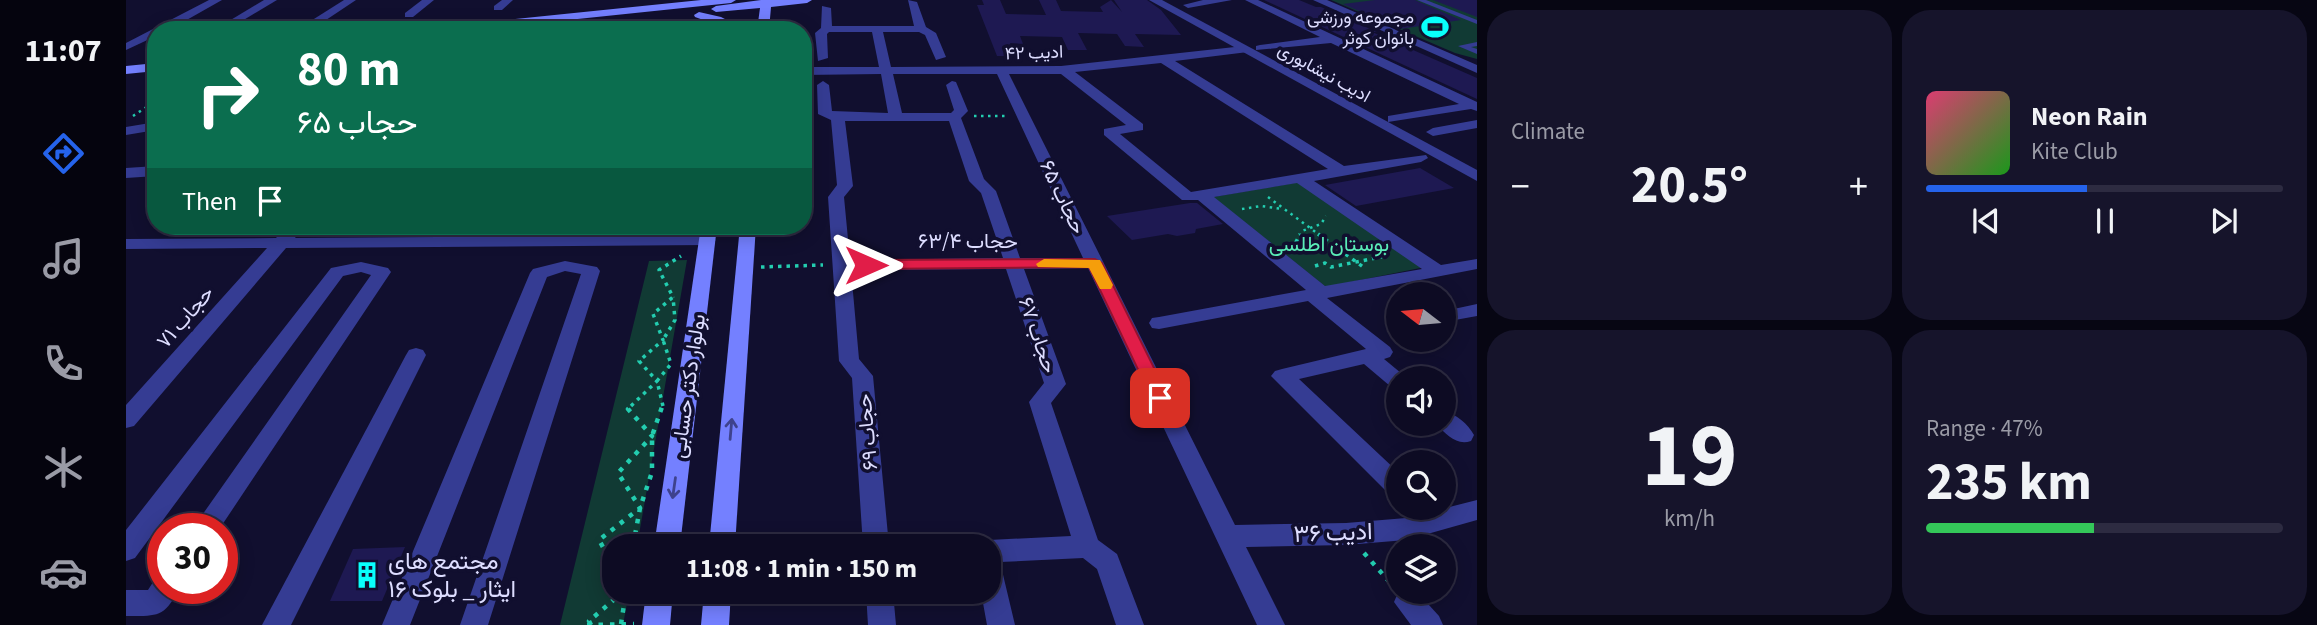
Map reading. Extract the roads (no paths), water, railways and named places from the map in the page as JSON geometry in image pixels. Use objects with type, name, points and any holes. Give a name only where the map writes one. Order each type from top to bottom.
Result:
[{"type":"main road","points":[[520,21],[731,0]]},
{"type":"main road","points":[[598,21],[746,3],[807,0]]},
{"type":"main road","points":[[764,21],[766,2]]},
{"type":"main road","points":[[743,21],[746,3]]},
{"type":"main road","points":[[684,12],[721,21]]},
{"type":"main road","points":[[126,62],[147,60]]},
{"type":"main road","points":[[126,70],[147,68]]},
{"type":"main road","name":"بولوار دکتر حسابی","points":[[669,534],[708,235]]},
{"type":"main road","name":"بولوار دکتر حسابی","points":[[723,534],[747,235]]},
{"type":"main road","points":[[656,625],[659,604]]},
{"type":"main road","points":[[715,625],[717,604]]},
{"type":"street","points":[[177,21],[217,0]]},
{"type":"street","points":[[235,21],[272,0]]},
{"type":"street","points":[[318,21],[351,0]]},
{"type":"street","points":[[409,15],[429,0]]},
{"type":"street","points":[[498,8],[508,0]]},
{"type":"street","name":"ادیب نیشابوری","points":[[1154,0],[1477,176]]},
{"type":"street","name":"ادیب نیشابوری","points":[[1170,0],[1477,163]]},
{"type":"street","points":[[1188,5],[1227,0]]},
{"type":"street","points":[[1250,0],[1476,106]]},
{"type":"street","points":[[1318,0],[1474,66]]},
{"type":"street","points":[[912,2],[921,29]]},
{"type":"street","points":[[826,8],[827,29]]},
{"type":"street","points":[[940,57],[930,33],[921,29],[827,29],[821,33],[825,114],[838,117],[954,117]]},
{"type":"street","points":[[877,29],[896,117]]},
{"type":"street","points":[[126,47],[147,36]]},
{"type":"street","points":[[1259,48],[1333,39]]},
{"type":"street","name":"ادیب ۴۲","points":[[812,71],[1064,70],[1244,50]]},
{"type":"street","points":[[1163,60],[1341,171]]},
{"type":"street","points":[[1064,70],[1138,127],[1109,132],[1188,197],[1421,158]]},
{"type":"street","name":"حجاب ۶۵","points":[[1002,72],[1271,625]]},
{"type":"street","name":"حجاب ۶۷","points":[[952,85],[961,111],[954,117],[977,181],[988,191],[1055,384],[1040,402],[1087,547],[1108,562],[1130,625]]},
{"type":"street","points":[[1394,119],[1476,106]]},
{"type":"street","name":"حجاب ۶۹","points":[[838,117],[845,186],[836,197],[849,361],[862,376],[875,534]]},
{"type":"street","points":[[1433,132],[1477,124]]},
{"type":"street","points":[[126,131],[147,128]]},
{"type":"street","points":[[126,173],[147,172]]},
{"type":"street","points":[[1298,177],[1439,272]]},
{"type":"street","points":[[1201,195],[1296,272],[1316,294],[1382,352],[1282,376],[1386,476]]},
{"type":"street","name":"حجاب ۷۱","points":[[126,420],[287,235]]},
{"type":"street","points":[[472,242],[476,235]]},
{"type":"street","points":[[126,244],[472,242],[627,235]]},
{"type":"street","points":[[565,265],[586,236]]},
{"type":"street","points":[[361,267],[378,243]]},
{"type":"street","name":"حجاب ۶۳/۴","points":[[841,265],[1095,263]]},
{"type":"street","points":[[1159,323],[1477,264]]},
{"type":"street","points":[[396,625],[539,273],[565,265],[591,271],[474,625]]},
{"type":"street","points":[[126,550],[337,272],[361,267],[382,272],[216,513]]},
{"type":"street","points":[[1456,315],[1477,310]]},
{"type":"street","points":[[276,625],[416,355]]},
{"type":"street","points":[[1368,356],[1386,371]]},
{"type":"street","points":[[1456,429],[1463,435]]},
{"type":"street","name":"ادیب ۳۶","points":[[1456,512],[1477,510]]},
{"type":"street","name":"ادیب ۳۶","points":[[1227,536],[1346,534],[1406,529],[1419,520]]},
{"type":"street","points":[[1001,551],[1087,547]]},
{"type":"street","points":[[126,603],[147,603]]},
{"type":"street","points":[[881,604],[882,625]]},
{"type":"street","points":[[997,604],[1002,625]]},
{"type":"street","points":[[1410,604],[1429,625]]},
{"type":"lane","points":[[1420,0],[1477,22]]},
{"type":"lane","points":[[1477,44],[1462,46],[1477,52]]},
{"type":"place","name":"مجموعه ورزشی بانوان کوثر","points":[[1435,27]]},
{"type":"place","name":"مجتمع های ایثار _ بلوک ۱۶","points":[[367,575]]},
{"type":"park label","name":"بوستان اطلسی","points":[[1329,244]]}]
